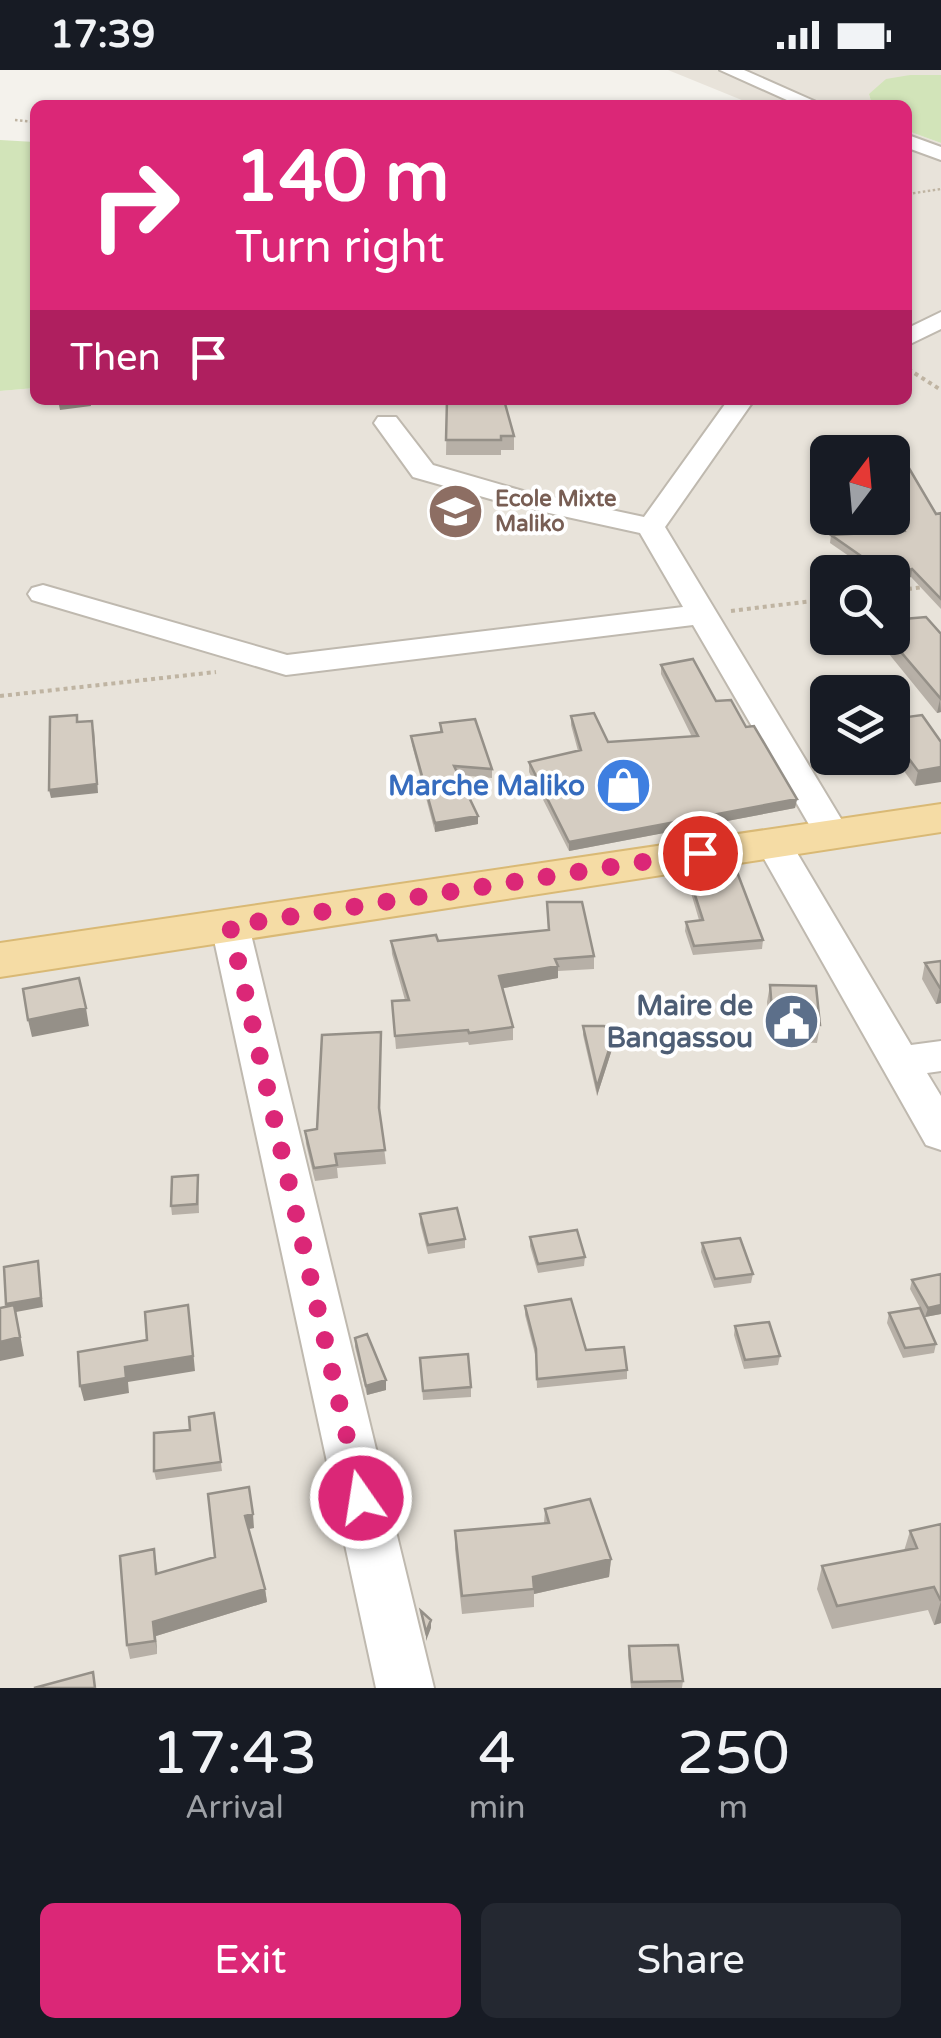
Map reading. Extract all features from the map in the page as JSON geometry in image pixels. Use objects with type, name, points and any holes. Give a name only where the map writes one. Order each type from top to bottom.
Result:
[{"type":"main road","points":[[0,960],[941,818]]},
{"type":"street","points":[[729,70],[802,100]]},
{"type":"street","points":[[912,143],[941,154]]},
{"type":"street","points":[[912,336],[941,319]]},
{"type":"street","points":[[651,527],[737,405]]},
{"type":"street","points":[[388,423],[423,471],[518,498],[651,527],[831,832]]},
{"type":"street","points":[[43,594],[286,664],[703,614]]},
{"type":"street","points":[[772,841],[941,1134]]},
{"type":"street","points":[[230,926],[405,1688]]},
{"type":"street","points":[[898,1062],[941,1056]]},
{"type":"path","points":[[15,120],[30,122]]},
{"type":"path","points":[[912,193],[941,189]]},
{"type":"path","points":[[912,372],[941,390]]},
{"type":"path","points":[[910,588],[925,586]]},
{"type":"path","points":[[703,614],[810,600]]},
{"type":"path","points":[[0,696],[229,671]]},
{"type":"shaded area","points":[[668,70],[941,70],[941,75],[910,75],[869,94],[871,100],[742,100]]},
{"type":"shaded area","points":[[912,132],[941,143],[941,1688],[0,1688],[0,391],[30,388],[30,405],[912,405]]},
{"type":"green space","points":[[941,75],[941,143],[912,132],[912,100],[871,100],[869,94],[886,79]]},
{"type":"green space","points":[[0,140],[30,142],[30,388],[0,391]]},
{"type":"building","points":[[447,405],[505,405],[514,436],[501,436],[501,440],[446,440]]},
{"type":"building","points":[[910,470],[936,514],[941,513],[941,599],[910,570],[910,555],[860,555],[831,535],[910,535]]},
{"type":"building","points":[[926,617],[941,634],[941,699],[903,655],[910,655],[910,618]]},
{"type":"building","points":[[693,659],[716,701],[731,700],[746,727],[754,726],[797,799],[569,842],[529,762],[581,750],[571,716],[594,713],[608,742],[698,736],[661,665]]},
{"type":"building","points":[[77,715],[77,722],[92,721],[97,784],[49,790],[50,717]]},
{"type":"building","points":[[922,715],[941,742],[941,767],[918,771],[910,760],[910,717]]},
{"type":"building","points":[[475,719],[492,769],[454,766],[478,816],[435,823],[411,736],[442,732],[440,723]]},
{"type":"building","points":[[734,864],[763,940],[694,946],[686,922],[703,920],[686,867]]},
{"type":"building","points":[[547,902],[582,902],[594,956],[555,959],[558,966],[499,976],[513,1027],[395,1036],[392,1001],[409,1000],[391,941],[436,935],[438,941],[549,930]]},
{"type":"building","points":[[941,961],[941,988],[940,988],[925,963]]},
{"type":"building","points":[[79,978],[86,1008],[28,1020],[23,989]]},
{"type":"building","points":[[770,985],[816,986],[820,1025],[773,1023]]},
{"type":"building","points":[[583,1026],[604,1026],[615,1031],[597,1087]]},
{"type":"building","points":[[381,1032],[379,1108],[385,1150],[335,1154],[337,1165],[314,1168],[305,1131],[317,1129],[322,1035]]},
{"type":"building","points":[[198,1175],[197,1204],[171,1206],[172,1177]]},
{"type":"building","points":[[457,1208],[465,1239],[428,1245],[420,1214]]},
{"type":"building","points":[[577,1230],[585,1257],[538,1264],[530,1237]]},
{"type":"building","points":[[740,1238],[753,1274],[715,1279],[702,1243]]},
{"type":"building","points":[[38,1261],[41,1298],[6,1304],[4,1267]]},
{"type":"building","points":[[941,1274],[941,1305],[928,1308],[912,1280]]},
{"type":"building","points":[[571,1299],[586,1350],[624,1347],[627,1370],[537,1379],[536,1349],[525,1306]]},
{"type":"building","points":[[14,1305],[20,1337],[0,1342],[0,1308]]},
{"type":"building","points":[[188,1305],[193,1356],[125,1367],[126,1378],[80,1386],[78,1352],[147,1340],[145,1312]]},
{"type":"building","points":[[920,1308],[936,1344],[905,1348],[889,1313]]},
{"type":"building","points":[[769,1322],[780,1356],[745,1360],[735,1326]]},
{"type":"building","points":[[367,1334],[386,1380],[366,1386],[355,1338]]},
{"type":"building","points":[[468,1354],[471,1387],[423,1391],[420,1358]]},
{"type":"building","points":[[214,1413],[221,1462],[154,1471],[154,1433],[190,1430],[189,1417]]},
{"type":"building","points":[[249,1487],[253,1514],[245,1516],[265,1589],[153,1622],[155,1641],[127,1645],[120,1556],[154,1549],[156,1574],[215,1557],[208,1494]]},
{"type":"building","points":[[590,1499],[611,1559],[533,1577],[534,1589],[462,1596],[455,1531],[549,1523],[545,1509]]},
{"type":"building","points":[[941,1524],[941,1601],[934,1587],[837,1606],[822,1566],[917,1548],[910,1531]]},
{"type":"building","points":[[421,1611],[431,1620],[426,1632]]},
{"type":"building","points":[[678,1645],[683,1681],[632,1682],[629,1646]]},
{"type":"building","points":[[93,1672],[95,1688],[34,1688]]},
{"type":"place","name":"Ecole Mixte Maliko","points":[[456,512]]},
{"type":"place","name":"Marche Maliko","points":[[624,786]]},
{"type":"place","name":"Maire de Bangassou","points":[[792,1022]]},
{"type":"route","points":[[361,1498],[230,926],[700,853]]}]
